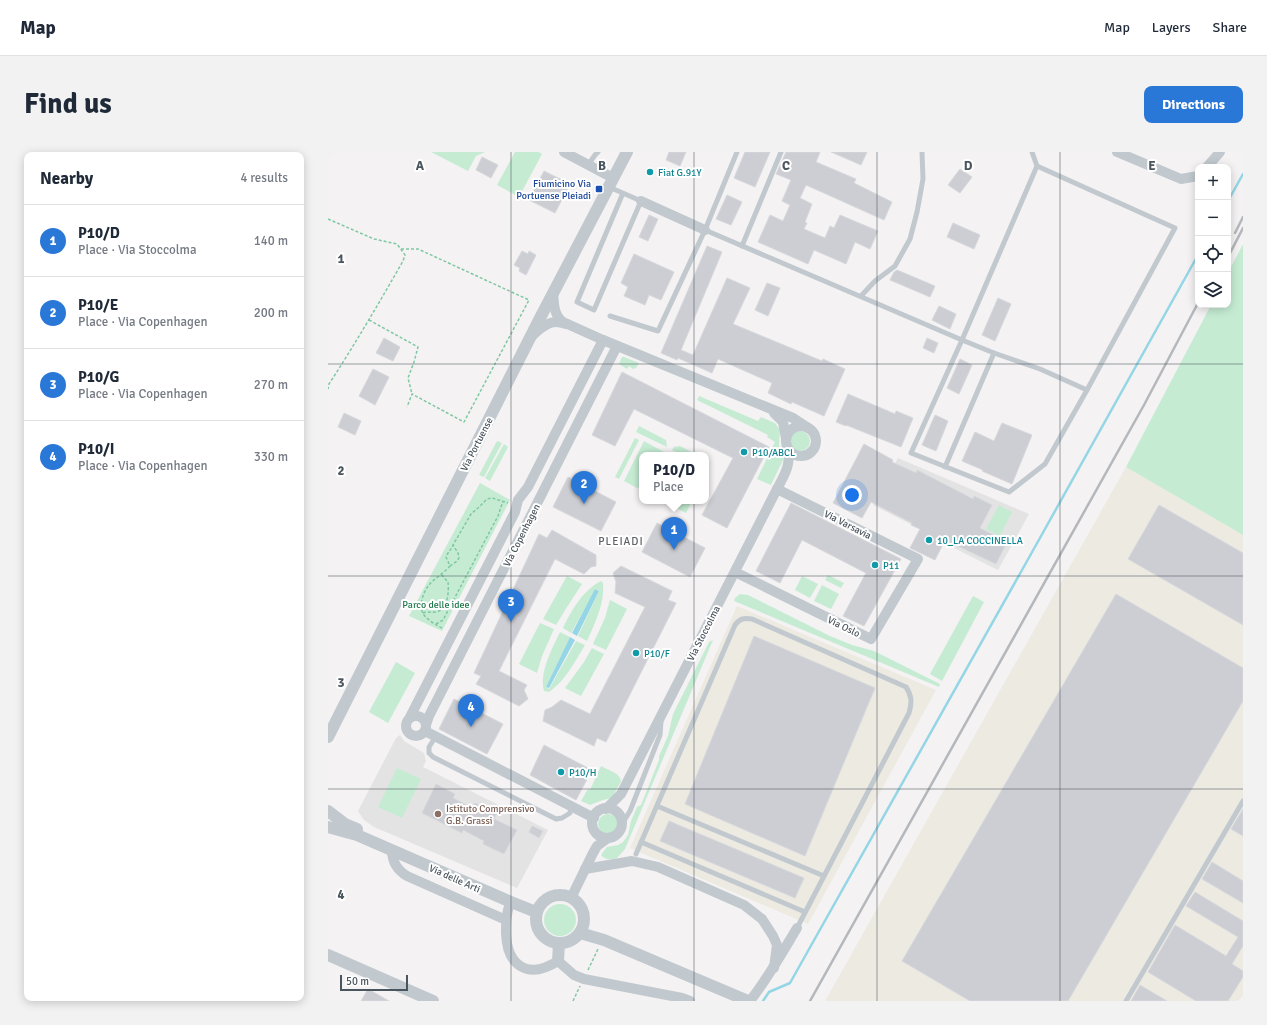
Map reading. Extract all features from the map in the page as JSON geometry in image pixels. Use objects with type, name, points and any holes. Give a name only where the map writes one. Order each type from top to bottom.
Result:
[{"type":"street","points":[[564,152],[588,165],[611,183]]},
{"type":"street","name":"Via Portuense","points":[[328,737],[553,292],[627,152]]},
{"type":"street","points":[[1117,152],[1181,179],[1195,177]]},
{"type":"street","points":[[1210,164],[1220,152]]},
{"type":"street","points":[[640,201],[705,230]]},
{"type":"street","points":[[553,292],[557,315],[559,319],[566,324]]},
{"type":"street","points":[[529,340],[547,325],[557,322],[566,324],[793,418],[808,428],[814,434],[815,444],[810,452],[802,455],[794,454],[787,443],[787,434],[798,426],[808,428]]},
{"type":"street","name":"Via Copenhagen","points":[[410,717],[515,512],[512,503],[524,494],[528,487],[603,340]]},
{"type":"street","name":"Via Copenhagen","points":[[426,728],[429,716],[617,346]]},
{"type":"street","name":"Via Stoccolma","points":[[772,410],[783,422],[789,458],[786,473]]},
{"type":"street","name":"Via Stoccolma","points":[[606,809],[621,794],[777,489],[786,473],[802,455]]},
{"type":"street","name":"Via Varsavia","points":[[777,489],[918,559]]},
{"type":"street","points":[[524,494],[529,494],[537,503]]},
{"type":"street","points":[[512,503],[524,513],[532,514]]},
{"type":"street","name":"Via Oslo","points":[[735,572],[871,639],[918,559]]},
{"type":"street","points":[[426,728],[422,735],[418,737],[407,733],[405,726],[410,717],[418,716],[422,718],[426,728],[436,736],[594,818]]},
{"type":"street","name":"Via Stoccolma","points":[[619,814],[621,794]]},
{"type":"street","points":[[571,898],[597,846],[618,833],[622,824],[619,814],[614,810],[600,810],[594,818],[593,826],[596,838],[593,853]]},
{"type":"street","points":[[328,811],[345,824],[357,829],[374,842]]},
{"type":"street","points":[[328,828],[357,835],[374,842]]},
{"type":"street","points":[[594,831],[602,837],[608,838]]},
{"type":"street","name":"Via delle Arti","points":[[374,842],[536,912]]},
{"type":"street","points":[[392,850],[394,863],[401,872],[407,876],[506,920]]},
{"type":"street","points":[[585,869],[634,857],[744,905],[762,919],[773,936],[777,945],[774,968]]},
{"type":"street","points":[[564,895],[571,898],[577,902],[582,909],[584,917],[580,933],[571,940],[559,943],[545,939],[540,934],[537,927],[535,920],[536,912],[544,900],[550,897],[564,895]]},
{"type":"street","points":[[511,902],[507,911],[506,942],[513,959],[521,967],[528,970],[539,970],[558,961]]},
{"type":"street","points":[[580,933],[604,940],[749,1001],[761,988],[797,928]]},
{"type":"street","points":[[558,961],[559,943]]},
{"type":"street","points":[[328,955],[433,1001]]},
{"type":"street","points":[[558,961],[574,975],[584,979],[682,998],[690,1001]]},
{"type":"lane","points":[[588,165],[598,152]]},
{"type":"lane","points":[[610,316],[658,331],[705,230],[737,152]]},
{"type":"lane","points":[[742,246],[781,152]]},
{"type":"lane","points":[[861,296],[875,281],[895,266],[910,239],[923,179],[922,152]]},
{"type":"lane","points":[[1032,152],[1037,166],[962,340],[911,453],[1009,492],[1045,464],[1175,228],[1037,166]]},
{"type":"lane","points":[[611,183],[623,193],[640,201],[594,310],[577,302],[623,193]]},
{"type":"lane","points":[[705,230],[962,340],[1087,390]]},
{"type":"lane","points":[[945,467],[994,353]]},
{"type":"lane","points":[[634,857],[735,625],[738,621],[744,618],[752,619],[906,687],[912,699],[909,714],[797,928]]},
{"type":"lane","points":[[622,824],[630,811],[660,735],[661,716]]},
{"type":"lane","points":[[436,736],[429,747],[429,753],[433,758],[556,819],[562,818],[570,813],[571,806]]},
{"type":"lane","points":[[1126,1001],[1243,801]]},
{"type":"lane","points":[[656,806],[824,876]]},
{"type":"lane","points":[[641,842],[805,912]]},
{"type":"path","points":[[328,219],[374,239],[396,244],[405,255],[352,350],[329,384],[328,388]]},
{"type":"path","points":[[401,249],[418,249],[529,300],[464,422],[412,394]]},
{"type":"path","points":[[369,320],[418,347],[408,378],[412,394],[407,406]]},
{"type":"path","points":[[450,566],[446,557],[452,550],[453,545],[471,514],[487,499],[492,498],[512,503]]},
{"type":"path","points":[[436,624],[444,620],[498,516],[503,501]]},
{"type":"path","points":[[442,628],[425,616],[423,612],[422,599],[428,586],[459,558],[453,545]]},
{"type":"path","points":[[423,612],[435,613],[440,611],[446,604],[448,582],[441,574]]},
{"type":"path","points":[[573,1001],[599,947],[604,940]]},
{"type":"shaded area","points":[[898,458],[1029,514],[998,570],[944,543],[935,560],[910,548],[920,529],[873,505]]},
{"type":"shaded area","points":[[1126,467],[1243,535],[1243,1001],[825,1001]]},
{"type":"shaded area","points":[[737,606],[936,690],[808,924],[630,848]]},
{"type":"shaded area","name":"Istituto Comprensivo G.B. Grassi","points":[[400,735],[404,741],[424,753],[426,761],[423,767],[548,830],[517,888],[374,827],[364,820],[358,811],[396,738]]},
{"type":"green space","points":[[431,152],[485,152],[476,156],[468,171]]},
{"type":"green space","points":[[515,152],[539,152],[542,154],[519,197],[497,185]]},
{"type":"green space","points":[[1243,244],[1243,535],[1126,467],[1209,308],[1231,308],[1231,267]]},
{"type":"green space","points":[[622,357],[639,363],[636,368],[633,369],[629,366],[627,369],[619,364]]},
{"type":"green space","points":[[699,396],[758,421],[761,417],[775,423],[780,430],[779,445],[783,460],[771,485],[757,479],[775,442],[767,437],[768,435],[697,400]]},
{"type":"green space","points":[[639,426],[666,440],[667,447],[636,432]]},
{"type":"green space","points":[[800,431],[807,434],[810,441],[807,448],[800,451],[793,448],[790,441],[793,434]]},
{"type":"green space","points":[[635,438],[639,440],[619,479],[615,477]]},
{"type":"green space","points":[[497,441],[502,443],[484,477],[479,475]]},
{"type":"green space","points":[[644,441],[664,452],[639,452],[639,487],[637,488],[624,481]]},
{"type":"green space","points":[[504,444],[508,447],[490,481],[485,478]]},
{"type":"green space","points":[[680,446],[691,452],[676,452],[672,450],[674,447]]},
{"type":"green space","name":"Parco delle idee","points":[[480,483],[510,500],[442,631],[409,616]]},
{"type":"green space","points":[[669,504],[690,504],[686,513]]},
{"type":"green space","points":[[999,505],[1012,512],[1000,536],[986,529]]},
{"type":"green space","points":[[828,575],[844,583],[841,588],[825,580]]},
{"type":"green space","points":[[567,576],[582,584],[556,625],[543,619]]},
{"type":"green space","points":[[802,576],[818,584],[810,598],[795,590]]},
{"type":"green space","points":[[601,581],[603,583],[603,590],[601,605],[587,641],[578,636],[599,591],[596,589],[571,633],[563,628],[583,595]]},
{"type":"green space","points":[[822,585],[839,594],[831,609],[814,601]]},
{"type":"green space","points":[[740,594],[748,595],[830,636],[852,645],[874,651],[940,684],[939,687],[734,601]]},
{"type":"green space","points":[[973,596],[984,602],[942,681],[930,674]]},
{"type":"green space","points":[[610,600],[627,609],[606,650],[593,644],[605,618]]},
{"type":"green space","points":[[540,623],[554,629],[542,656],[537,673],[519,664]]},
{"type":"green space","points":[[560,632],[570,637],[546,687],[549,689],[576,641],[585,645],[569,671],[560,682],[549,692],[544,691],[543,676],[545,668]]},
{"type":"green space","points":[[713,640],[625,849],[617,858],[606,859],[601,855],[607,847],[618,845],[623,842],[628,835],[631,821],[637,807],[641,805],[668,736],[673,714],[709,642]]},
{"type":"green space","points":[[592,648],[604,654],[581,696],[565,688],[584,662]]},
{"type":"green space","points":[[396,662],[415,673],[388,723],[369,712]]},
{"type":"green space","points":[[601,766],[616,774],[621,781],[612,798],[590,805],[581,801],[588,789],[590,790]]},
{"type":"green space","points":[[397,768],[421,779],[402,818],[378,807]]},
{"type":"green space","points":[[608,814],[615,817],[618,824],[615,831],[608,834],[601,831],[598,824],[601,817]]},
{"type":"green space","points":[[557,904],[563,904],[572,908],[576,920],[572,932],[563,936],[557,936],[548,932],[544,923],[544,917],[548,908]]},
{"type":"water","points":[[595,589],[599,591],[577,636],[572,633]]},
{"type":"water","points":[[570,637],[575,640],[549,688],[546,687]]},
{"type":"building","points":[[669,152],[686,152],[680,166],[666,160]]},
{"type":"building","points":[[745,152],[770,152],[755,187],[734,178]]},
{"type":"building","points":[[786,152],[820,152],[816,162],[856,179],[854,183],[892,202],[884,220],[806,185],[800,198],[812,204],[804,229],[825,238],[830,226],[834,228],[840,215],[878,231],[870,249],[855,242],[846,264],[814,250],[808,264],[758,242],[770,215],[783,221],[790,205],[782,201],[791,180],[776,174]]},
{"type":"building","points":[[831,152],[867,152],[861,165]]},
{"type":"building","points":[[482,157],[498,165],[491,178],[476,170]]},
{"type":"building","points":[[960,169],[972,177],[960,193],[948,185]]},
{"type":"building","points":[[544,171],[570,184],[555,213],[529,200]]},
{"type":"building","points":[[727,195],[742,202],[731,225],[716,219]]},
{"type":"building","points":[[649,215],[658,219],[648,241],[639,237]]},
{"type":"building","points":[[953,223],[980,235],[974,249],[947,237]]},
{"type":"building","points":[[707,246],[722,252],[681,350],[693,355],[727,278],[750,288],[733,324],[845,369],[824,416],[792,402],[791,404],[768,393],[772,383],[718,359],[712,373],[678,358],[677,360],[661,353]]},
{"type":"building","points":[[522,251],[528,254],[529,251],[536,255],[526,275],[519,271],[520,268],[514,265]]},
{"type":"building","points":[[634,254],[674,272],[661,300],[649,295],[645,305],[624,296],[628,287],[621,283]]},
{"type":"building","points":[[897,270],[935,286],[930,297],[890,280],[894,272]]},
{"type":"building","points":[[767,283],[780,288],[768,316],[755,310]]},
{"type":"building","points":[[998,298],[1011,304],[995,341],[982,335]]},
{"type":"building","points":[[939,306],[956,314],[950,329],[932,320]]},
{"type":"building","points":[[384,338],[400,347],[393,361],[376,353]]},
{"type":"building","points":[[927,338],[938,343],[934,353],[923,348]]},
{"type":"building","points":[[960,359],[972,365],[959,394],[947,388]]},
{"type":"building","points":[[373,369],[389,377],[375,405],[359,396]]},
{"type":"building","name":"P10/ABCL","points":[[622,372],[769,447],[727,528],[702,515],[733,458],[634,409],[615,446],[592,435]]},
{"type":"building","points":[[848,394],[895,414],[896,411],[913,418],[901,447],[836,422]]},
{"type":"building","points":[[344,413],[361,421],[355,435],[338,427]]},
{"type":"building","points":[[935,415],[948,421],[936,451],[922,445]]},
{"type":"building","points":[[1002,423],[1032,435],[1012,484],[962,461],[975,432],[994,441]]},
{"type":"building","points":[[864,444],[893,460],[892,462],[916,473],[917,470],[973,499],[974,496],[992,505],[980,528],[1007,542],[996,564],[945,540],[935,560],[910,548],[920,529],[911,525],[912,523],[871,502],[862,518],[833,503]]},
{"type":"building","points":[[568,477],[616,502],[601,531],[553,507]]},
{"type":"building","name":"P11","points":[[791,503],[901,559],[864,626],[843,616],[866,573],[802,540],[780,583],[756,571]]},
{"type":"building","points":[[1159,505],[1243,553],[1243,625],[1128,559]]},
{"type":"building","points":[[657,523],[705,548],[690,577],[642,552]]},
{"type":"building","points":[[552,530],[596,555],[596,566],[591,567],[584,574],[555,559],[499,671],[527,685],[524,690],[528,699],[519,706],[476,684],[481,676],[474,673],[539,534],[547,538]]},
{"type":"building","name":"P10/F","points":[[621,566],[672,591],[668,600],[676,603],[606,742],[597,738],[594,746],[543,721],[545,710],[561,700],[590,714],[645,607],[615,593],[616,582],[613,573]]},
{"type":"building","points":[[1116,594],[1243,668],[1243,701],[1068,1001],[970,1001],[902,961]]},
{"type":"building","points":[[754,636],[875,688],[805,856],[685,804]]},
{"type":"building","points":[[454,699],[503,724],[487,754],[439,729]]},
{"type":"building","name":"P10/H","points":[[544,745],[592,770],[576,800],[530,775]]},
{"type":"building","points":[[436,784],[455,794],[453,798],[472,808],[475,803],[497,813],[494,819],[517,830],[504,854],[483,844],[484,841],[463,830],[462,833],[422,813]]},
{"type":"building","points":[[1243,809],[1243,836],[1231,829]]},
{"type":"building","points":[[669,821],[804,878],[795,898],[660,841]]},
{"type":"building","points":[[532,826],[543,831],[539,838],[529,832]]},
{"type":"building","points":[[1212,862],[1243,881],[1243,903],[1202,879]]},
{"type":"building","points":[[1195,892],[1243,921],[1243,946],[1232,964],[1243,971],[1243,977],[1228,1001],[1196,1001],[1148,972],[1175,925],[1226,956],[1238,937],[1186,906]]},
{"type":"building","points":[[1140,985],[1167,1001],[1131,1001]]},
{"type":"building","points":[[368,989],[389,1001],[361,1001]]},
{"type":"waterway","points":[[1229,200],[1243,174]]},
{"type":"waterway","points":[[763,1001],[769,992],[790,983],[1195,260]]},
{"type":"railway","points":[[1235,233],[1243,217]]},
{"type":"railway","points":[[1231,251],[1243,228]]},
{"type":"railway","points":[[810,1001],[1144,405],[1195,308]]},
{"type":"place","name":"Fiat G.91Y","points":[[650,172]]},
{"type":"place","name":"Fiumicino Via Portuense Pleiadi","points":[[599,189]]},
{"type":"place","name":"P10/ABCL","points":[[744,452]]},
{"type":"place","name":"P10/E","points":[[584,504]]},
{"type":"place","name":"10_LA COCCINELLA","points":[[929,540]]},
{"type":"place","name":"P10/D","points":[[674,550]]},
{"type":"place","name":"P11","points":[[875,565]]},
{"type":"place","name":"P10/G","points":[[511,622]]},
{"type":"place","name":"P10/F","points":[[636,653]]},
{"type":"place","name":"P10/I","points":[[471,727]]},
{"type":"place","name":"P10/H","points":[[561,772]]},
{"type":"place","name":"Istituto Comprensivo G.B. Grassi","points":[[438,814]]},
{"type":"district","name":"PLEIADI","points":[[621,541]]}]
